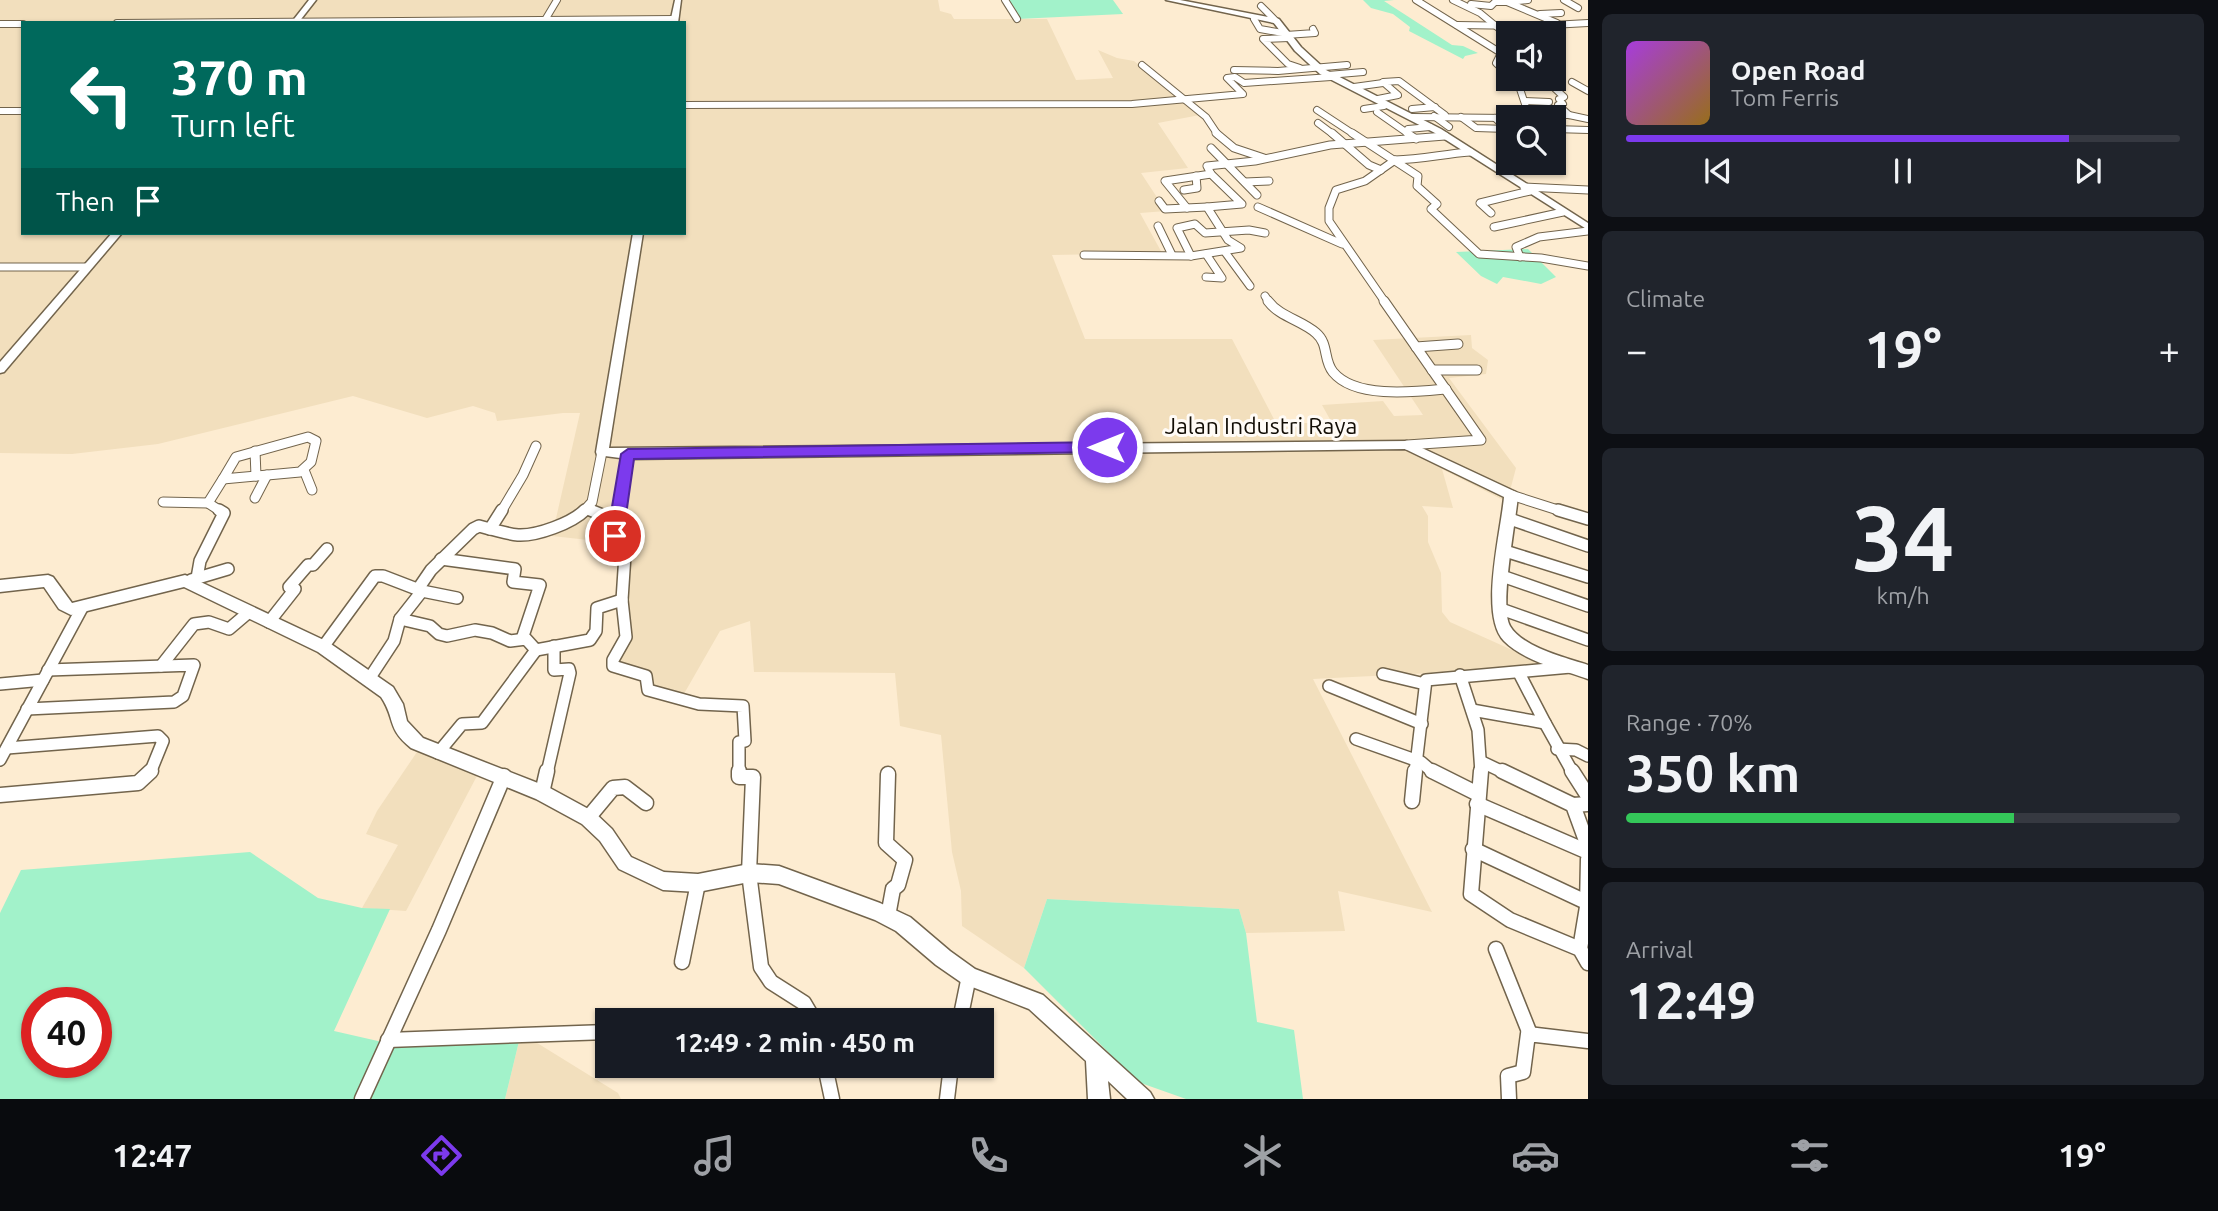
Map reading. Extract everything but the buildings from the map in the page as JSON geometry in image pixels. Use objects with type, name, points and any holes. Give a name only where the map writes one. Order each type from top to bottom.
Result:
[{"type":"street","points":[[295,21],[313,0]]},
{"type":"street","points":[[545,20],[557,0]]},
{"type":"street","points":[[420,21],[675,21],[678,0]]},
{"type":"street","points":[[1005,0],[1017,19]]},
{"type":"street","points":[[1169,0],[1254,19],[1276,21]]},
{"type":"street","points":[[1416,0],[1496,49]]},
{"type":"street","points":[[1453,0],[1478,11],[1496,29]]},
{"type":"street","points":[[1460,5],[1491,6],[1495,2],[1528,0]]},
{"type":"street","points":[[1564,0],[1578,8]]},
{"type":"street","points":[[1507,2],[1551,21]]},
{"type":"street","points":[[1261,6],[1315,66],[1330,76],[1413,115],[1430,127],[1447,132]]},
{"type":"street","points":[[1511,9],[1520,13],[1561,13]]},
{"type":"street","points":[[1426,15],[1439,14]]},
{"type":"street","points":[[1254,19],[1260,29],[1286,35]]},
{"type":"street","points":[[1566,25],[1588,23]]},
{"type":"street","points":[[0,24],[21,24]]},
{"type":"street","points":[[1457,25],[1496,24]]},
{"type":"street","points":[[1300,68],[1295,64],[1288,64],[1264,39],[1308,35],[1315,33],[1313,29]]},
{"type":"street","points":[[1477,36],[1496,37]]},
{"type":"street","points":[[1142,65],[1206,117],[1216,134],[1233,148],[1266,159]]},
{"type":"street","points":[[1234,70],[1347,65]]},
{"type":"street","points":[[686,105],[1132,104],[1243,94],[1227,78],[1234,77],[1244,83],[1363,72]]},
{"type":"street","points":[[1276,75],[1282,81]]},
{"type":"street","points":[[1353,87],[1400,81],[1435,112],[1447,132],[1470,152],[1586,226]]},
{"type":"street","points":[[1572,82],[1588,91]]},
{"type":"street","points":[[1378,99],[1398,95],[1383,83]]},
{"type":"street","points":[[1520,91],[1526,105]]},
{"type":"street","points":[[1558,91],[1564,97],[1559,98],[1563,104],[1559,105],[1569,115]]},
{"type":"street","points":[[1525,101],[1549,102]]},
{"type":"street","points":[[1364,109],[1390,105]]},
{"type":"street","points":[[1317,110],[1418,176],[1417,186],[1437,204],[1430,208],[1479,254],[1588,266]]},
{"type":"street","points":[[0,111],[21,111]]},
{"type":"street","points":[[1377,112],[1416,139]]},
{"type":"street","points":[[1405,130],[1398,121],[1413,115],[1435,112],[1461,117],[1495,118],[1507,129],[1476,128],[1461,117]]},
{"type":"street","points":[[1566,115],[1588,119]]},
{"type":"street","points":[[1318,123],[1347,144],[1371,167],[1381,170]]},
{"type":"street","points":[[1391,123],[1399,141]]},
{"type":"street","points":[[1405,130],[1430,127]]},
{"type":"street","points":[[1566,130],[1588,130]]},
{"type":"street","points":[[1577,130],[1588,137]]},
{"type":"street","points":[[1159,201],[1165,209],[1242,205],[1206,167],[1266,159],[1326,146],[1425,138],[1447,132]]},
{"type":"street","points":[[1425,138],[1439,145]]},
{"type":"street","points":[[1211,148],[1257,195]]},
{"type":"street","points":[[1395,160],[1433,159],[1447,154],[1470,152]]},
{"type":"street","name":"Jalan Industri Raya","points":[[602,452],[628,454],[1407,445],[1481,441],[1342,244],[1327,215],[1333,193],[1364,181],[1395,160]]},
{"type":"street","points":[[1188,226],[1183,208],[1165,181],[1211,174]]},
{"type":"street","points":[[1184,190],[1197,188],[1196,176]]},
{"type":"street","points":[[1245,182],[1269,181]]},
{"type":"street","points":[[1491,213],[1480,203],[1527,189],[1588,190]]},
{"type":"street","points":[[1084,255],[1191,256],[1241,248],[1229,240],[1207,207]]},
{"type":"street","points":[[1258,207],[1342,244]]},
{"type":"street","points":[[1494,227],[1563,212]]},
{"type":"street","points":[[1191,256],[1176,229],[1196,224],[1205,233],[1222,230],[1265,233]]},
{"type":"street","points":[[1158,226],[1172,255]]},
{"type":"street","points":[[1520,257],[1518,243],[1586,226]]},
{"type":"street","points":[[0,369],[115,235]]},
{"type":"street","points":[[369,679],[394,641],[400,619],[441,559],[476,527],[510,534],[533,534],[556,527],[588,509],[592,502],[602,452],[638,235]]},
{"type":"street","points":[[1225,252],[1250,286]]},
{"type":"street","points":[[1206,254],[1224,281],[1206,277]]},
{"type":"street","points":[[0,267],[86,267]]},
{"type":"street","points":[[1265,296],[1274,310],[1306,326],[1322,338],[1327,344],[1329,364],[1339,378],[1383,391],[1403,393],[1446,389]]},
{"type":"street","points":[[1416,346],[1458,344]]},
{"type":"street","points":[[1432,370],[1477,370]]},
{"type":"street","points":[[208,503],[232,460],[255,451],[313,438],[316,445],[304,470]]},
{"type":"street","points":[[1407,445],[1511,495],[1588,519]]},
{"type":"street","points":[[490,529],[523,475],[536,446]]},
{"type":"street","points":[[255,451],[261,476],[255,498]]},
{"type":"street","points":[[628,454],[615,526],[615,536],[625,540],[622,600],[626,637],[614,658],[613,666],[646,676],[648,691],[699,704],[743,706],[745,741],[739,742],[739,777],[753,777],[750,873],[763,974],[804,1002],[807,1008]]},
{"type":"street","points":[[222,479],[304,470]]},
{"type":"street","points":[[304,470],[312,490]]},
{"type":"street","points":[[1511,495],[1499,619],[1502,628],[1512,639],[1569,667],[1588,682]]},
{"type":"street","points":[[163,502],[208,503],[224,513],[191,580]]},
{"type":"street","points":[[588,509],[605,516],[615,526]]},
{"type":"street","points":[[1510,519],[1588,546]]},
{"type":"street","points":[[269,622],[295,589],[289,587],[308,565],[313,565],[327,549]]},
{"type":"street","points":[[1505,551],[1588,577]]},
{"type":"street","points":[[441,559],[515,569],[513,582],[540,585],[522,639]]},
{"type":"street","points":[[0,586],[48,581],[66,608],[82,608],[228,569]]},
{"type":"street","points":[[323,647],[374,576],[383,576],[420,590],[457,598]]},
{"type":"street","points":[[1502,576],[1588,606]]},
{"type":"street","points":[[191,580],[249,612],[323,647],[369,679],[387,692],[395,704],[399,724],[417,743],[504,776],[588,818],[606,835],[625,863],[663,881],[698,883],[750,873],[787,877],[888,916],[903,924],[969,976],[1037,1002],[1143,1099]]},
{"type":"street","points":[[438,753],[462,724],[482,723],[536,650],[593,637],[596,631],[597,608],[622,600]]},
{"type":"street","points":[[0,760],[82,608]]},
{"type":"street","points":[[1501,609],[1588,639]]},
{"type":"street","points":[[161,666],[194,624],[204,621],[229,629],[249,612]]},
{"type":"street","points":[[400,619],[430,626],[441,635],[453,636],[475,630],[492,633],[510,641],[522,639],[529,641],[536,650]]},
{"type":"street","points":[[541,793],[570,673],[569,669],[554,670],[554,646]]},
{"type":"street","points":[[0,684],[46,675],[194,665],[183,696],[179,700],[27,709]]},
{"type":"street","points":[[1412,801],[1426,684],[1430,678],[1569,667]]},
{"type":"street","points":[[1519,673],[1558,749],[1588,796]]},
{"type":"street","points":[[1383,674],[1426,684]]},
{"type":"street","points":[[1460,675],[1480,741],[1482,762],[1473,849],[1472,897],[1520,925],[1584,956],[1588,859]]},
{"type":"street","points":[[1329,686],[1422,724]]},
{"type":"street","points":[[1472,710],[1545,723]]},
{"type":"street","points":[[0,795],[138,783],[150,774],[163,741],[158,736],[7,748]]},
{"type":"street","points":[[1356,738],[1418,761],[1439,777],[1478,799],[1588,852]]},
{"type":"street","points":[[1558,749],[1576,750],[1588,756]]},
{"type":"street","points":[[1482,762],[1573,805],[1588,804]]},
{"type":"street","points":[[888,774],[886,843],[905,860],[898,885],[893,889],[888,916]]},
{"type":"street","points":[[362,1099],[439,930],[504,776]]},
{"type":"street","points":[[588,818],[613,788],[625,787],[646,803]]},
{"type":"street","points":[[1573,805],[1584,828],[1588,846]]},
{"type":"street","points":[[1473,849],[1586,902]]},
{"type":"street","points":[[682,962],[698,883]]},
{"type":"street","points":[[1496,949],[1530,1034]]},
{"type":"street","points":[[962,1008],[969,976]]},
{"type":"street","points":[[388,1040],[595,1033]]},
{"type":"street","points":[[1530,1034],[1588,1041]]},
{"type":"street","points":[[1509,1099],[1507,1076],[1523,1072],[1527,1035],[1530,1034]]},
{"type":"street","points":[[1096,1057],[1099,1099]]},
{"type":"street","points":[[828,1078],[832,1099]]},
{"type":"street","points":[[947,1099],[950,1078]]},
{"type":"shaded area","points":[[0,0],[938,0],[940,11],[951,14],[954,19],[1047,19],[1076,80],[1113,78],[1098,50],[1134,61],[1184,102],[1205,114],[1158,123],[1188,168],[1141,173],[1166,211],[1140,213],[1162,253],[1052,255],[1085,339],[1232,339],[1276,423],[1332,423],[1322,405],[1383,401],[1394,416],[1423,415],[1373,340],[1471,335],[1472,348],[1488,360],[1486,374],[1449,378],[1516,468],[1507,502],[1442,469],[1453,508],[1422,506],[1428,516],[1428,542],[1441,573],[1442,612],[1450,622],[1550,667],[1313,679],[1432,912],[1338,891],[1345,931],[1246,933],[1239,909],[1047,899],[1024,968],[962,926],[961,891],[952,852],[941,735],[900,726],[895,673],[754,672],[750,621],[720,631],[681,699],[649,692],[648,676],[611,665],[627,639],[625,544],[552,536],[580,413],[497,421],[495,413],[473,406],[427,418],[353,396],[158,444],[72,454],[0,453]]},
{"type":"shaded area","points":[[417,752],[479,772],[406,911],[362,908],[398,845],[366,834],[377,811]]},
{"type":"shaded area","points":[[521,1033],[618,1093],[621,1099],[505,1099]]},
{"type":"green space","points":[[1004,0],[1113,0],[1123,14],[1017,19]]},
{"type":"green space","points":[[1363,0],[1394,0],[1384,1],[1452,45],[1463,46],[1478,53],[1463,59],[1409,31],[1410,27],[1393,14],[1371,8]]},
{"type":"green space","points":[[1528,249],[1556,277],[1541,284],[1503,277],[1497,284],[1481,276],[1456,252]]},
{"type":"green space","points":[[250,852],[318,898],[362,908],[390,909],[334,1031],[391,1044],[521,1033],[505,1099],[0,1099],[0,913],[21,870]]},
{"type":"green space","points":[[1047,899],[1239,909],[1246,933],[1257,1022],[1294,1030],[1303,1099],[1186,1099],[1138,1082],[1024,968]]},
{"type":"route","points":[[615,536],[628,454],[1107,447]]}]
